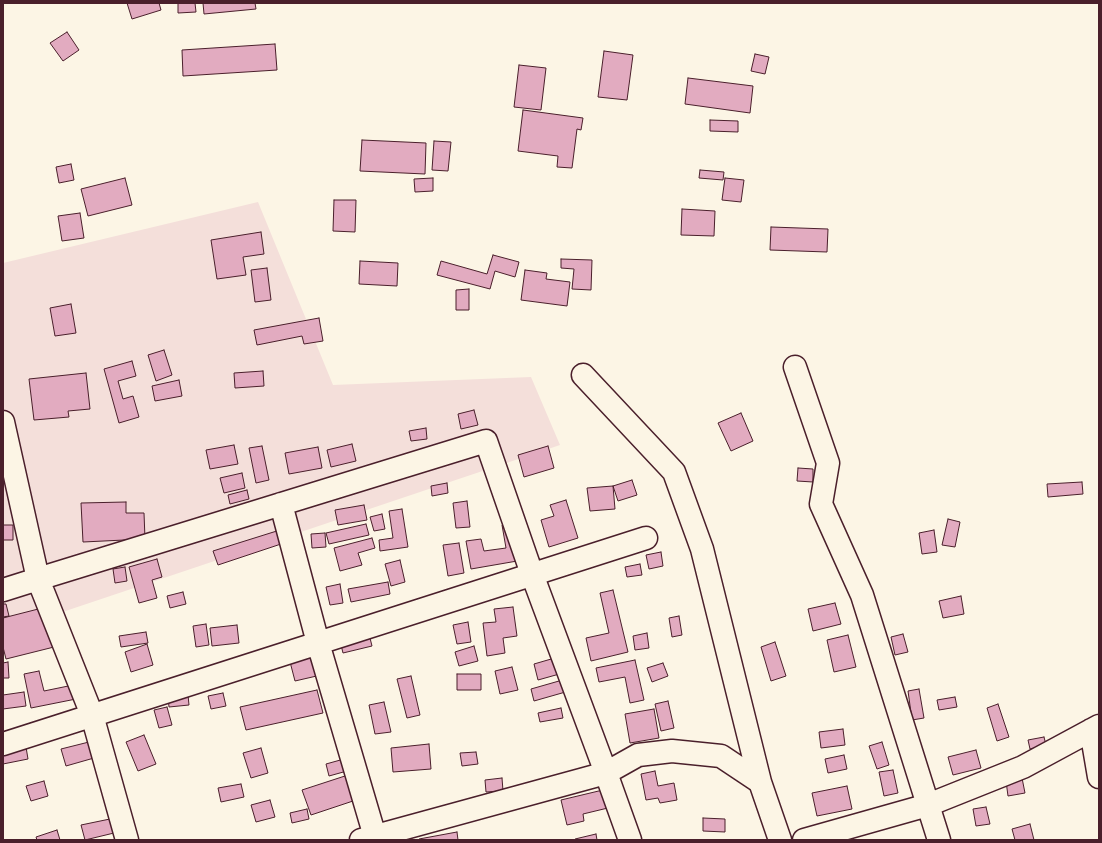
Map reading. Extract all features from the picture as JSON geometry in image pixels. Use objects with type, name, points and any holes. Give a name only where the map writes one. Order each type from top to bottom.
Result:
[{"type":"street","points":[[795,367],[828,463],[820,504],[862,595],[939,840]]},
{"type":"street","points":[[583,375],[674,472],[702,548],[760,782],[780,840]]},
{"type":"street","points":[[4,433],[38,579],[92,715],[127,840]]},
{"type":"street","points":[[3,590],[486,441],[532,574],[630,840]]},
{"type":"street","points":[[281,504],[370,838],[606,773],[638,755],[672,751],[721,756],[760,782]]},
{"type":"street","points":[[3,744],[646,538]]},
{"type":"street","points":[[804,840],[928,805],[1023,766],[1095,728],[1099,777]]},
{"type":"shaded area","points":[[258,202],[333,385],[531,377],[560,445],[3,632],[3,263]]},
{"type":"building","points":[[127,3],[159,3],[161,10],[132,19]]},
{"type":"building","points":[[178,3],[195,3],[196,12],[178,13]]},
{"type":"building","points":[[203,3],[255,3],[256,9],[204,14]]},
{"type":"building","points":[[67,32],[79,50],[63,61],[50,43]]},
{"type":"building","points":[[275,44],[277,70],[183,76],[182,50]]},
{"type":"building","points":[[604,51],[633,55],[627,100],[598,97]]},
{"type":"building","points":[[755,54],[769,57],[765,74],[751,71]]},
{"type":"building","points":[[519,65],[546,68],[541,110],[514,107]]},
{"type":"building","points":[[688,78],[753,86],[750,113],[685,104]]},
{"type":"building","points":[[523,110],[583,118],[581,130],[577,129],[572,168],[557,167],[558,156],[518,151]]},
{"type":"building","points":[[710,120],[738,121],[738,132],[710,131]]},
{"type":"building","points":[[362,140],[426,143],[425,174],[360,171]]},
{"type":"building","points":[[434,141],[451,142],[448,171],[432,170]]},
{"type":"building","points":[[71,164],[74,180],[59,183],[56,167]]},
{"type":"building","points":[[700,170],[724,172],[723,180],[699,178]]},
{"type":"building","points":[[125,178],[132,205],[88,216],[81,189]]},
{"type":"building","points":[[433,178],[433,191],[415,192],[414,179]]},
{"type":"building","points":[[725,178],[744,180],[741,202],[722,200]]},
{"type":"building","points":[[334,200],[356,200],[355,232],[333,231]]},
{"type":"building","points":[[682,209],[715,211],[714,236],[681,235]]},
{"type":"building","points":[[80,213],[84,238],[62,241],[58,216]]},
{"type":"building","points":[[771,227],[828,229],[827,252],[770,250]]},
{"type":"building","points":[[261,232],[264,254],[243,257],[246,275],[217,279],[211,240]]},
{"type":"building","points":[[493,255],[519,262],[515,277],[495,271],[490,289],[437,275],[441,261],[487,274]]},
{"type":"building","points":[[561,259],[592,260],[591,290],[572,289],[574,269],[561,268]]},
{"type":"building","points":[[360,261],[398,263],[397,286],[359,284]]},
{"type":"building","points":[[267,268],[271,300],[255,302],[251,270]]},
{"type":"building","points":[[525,270],[547,273],[546,279],[570,282],[567,306],[521,300]]},
{"type":"building","points":[[469,289],[469,310],[456,310],[456,290]]},
{"type":"building","points":[[71,304],[76,333],[55,336],[50,308]]},
{"type":"building","points":[[319,318],[323,341],[304,344],[302,336],[257,345],[254,330]]},
{"type":"building","points":[[164,350],[172,375],[156,381],[148,355]]},
{"type":"building","points":[[132,361],[136,376],[118,381],[123,399],[133,396],[139,417],[119,423],[104,369]]},
{"type":"building","points":[[263,371],[264,386],[235,388],[234,373]]},
{"type":"building","points":[[86,373],[90,409],[68,411],[69,417],[34,420],[29,379]]},
{"type":"building","points":[[179,380],[182,396],[155,401],[152,386]]},
{"type":"building","points":[[474,410],[478,425],[461,429],[458,414]]},
{"type":"building","points":[[741,413],[753,441],[731,451],[718,423]]},
{"type":"building","points":[[426,428],[427,439],[411,441],[409,431]]},
{"type":"building","points":[[352,444],[356,461],[331,467],[327,450]]},
{"type":"building","points":[[234,445],[238,464],[210,469],[206,450]]},
{"type":"building","points":[[262,446],[269,480],[256,483],[249,448]]},
{"type":"building","points":[[548,446],[554,468],[524,477],[518,455]]},
{"type":"building","points":[[318,447],[322,468],[289,474],[285,453]]},
{"type":"building","points":[[798,468],[813,469],[813,482],[797,481]]},
{"type":"building","points":[[242,473],[245,488],[224,493],[220,478]]},
{"type":"building","points":[[632,480],[637,495],[618,501],[613,486]]},
{"type":"building","points":[[1082,482],[1083,494],[1048,497],[1047,484]]},
{"type":"building","points":[[447,483],[448,493],[432,496],[431,486]]},
{"type":"building","points":[[613,486],[615,509],[590,511],[587,488]]},
{"type":"building","points":[[247,490],[249,499],[230,504],[228,495]]},
{"type":"building","points":[[566,500],[578,538],[549,547],[541,520],[554,516],[550,505]]},
{"type":"building","points":[[467,501],[470,527],[456,528],[453,503]]},
{"type":"building","points":[[126,502],[126,513],[144,513],[145,539],[83,542],[81,503]]},
{"type":"building","points":[[364,505],[367,520],[338,525],[335,510]]},
{"type":"building","points":[[402,509],[408,547],[380,551],[379,540],[393,538],[389,511]]},
{"type":"building","points":[[382,514],[385,529],[374,531],[370,517]]},
{"type":"building","points":[[948,519],[960,522],[955,547],[942,545]]},
{"type":"building","points":[[517,522],[523,560],[471,569],[466,541],[481,539],[484,551],[506,548],[502,525]]},
{"type":"building","points":[[366,524],[369,535],[329,544],[326,533]]},
{"type":"building","points":[[3,525],[13,525],[13,540],[3,540]]},
{"type":"building","points":[[280,530],[284,543],[218,565],[213,551]]},
{"type":"building","points":[[934,530],[937,552],[922,554],[919,533]]},
{"type":"building","points":[[325,533],[326,547],[312,548],[311,534]]},
{"type":"building","points":[[372,538],[375,548],[358,553],[362,565],[340,571],[334,548]]},
{"type":"building","points":[[459,543],[464,573],[448,576],[443,545]]},
{"type":"building","points":[[661,552],[663,566],[649,569],[646,555]]},
{"type":"building","points":[[157,559],[162,577],[152,580],[157,598],[139,603],[129,567]]},
{"type":"building","points":[[400,560],[405,582],[391,586],[385,564]]},
{"type":"building","points":[[640,564],[642,575],[627,577],[625,567]]},
{"type":"building","points":[[125,567],[127,581],[115,583],[113,569]]},
{"type":"building","points":[[388,582],[390,594],[351,602],[348,589]]},
{"type":"building","points":[[340,584],[343,603],[330,605],[326,587]]},
{"type":"building","points":[[613,590],[628,652],[591,661],[586,638],[609,633],[600,593]]},
{"type":"building","points":[[183,592],[186,604],[170,608],[167,596]]},
{"type":"building","points":[[961,596],[964,614],[943,618],[939,601]]},
{"type":"building","points":[[835,603],[841,624],[813,631],[808,609]]},
{"type":"building","points":[[3,604],[6,604],[9,616],[3,617]]},
{"type":"building","points":[[54,605],[66,644],[6,659],[3,647],[3,618]]},
{"type":"building","points":[[513,607],[517,636],[503,638],[505,653],[487,656],[483,623],[496,622],[494,609]]},
{"type":"building","points":[[679,616],[682,635],[672,637],[669,618]]},
{"type":"building","points":[[468,622],[471,642],[457,644],[453,625]]},
{"type":"building","points":[[206,624],[209,645],[196,647],[193,626]]},
{"type":"building","points":[[237,625],[239,643],[212,646],[210,628]]},
{"type":"building","points":[[146,632],[148,643],[121,647],[119,636]]},
{"type":"building","points":[[647,633],[649,648],[635,650],[633,636]]},
{"type":"building","points":[[369,634],[372,646],[343,653],[340,641]]},
{"type":"building","points":[[903,634],[908,652],[895,655],[891,637]]},
{"type":"building","points":[[848,635],[856,667],[834,672],[827,640]]},
{"type":"building","points":[[775,642],[786,676],[771,681],[761,647]]},
{"type":"building","points":[[147,644],[153,665],[131,672],[125,652]]},
{"type":"building","points":[[474,646],[478,661],[459,666],[455,652]]},
{"type":"building","points":[[315,651],[321,675],[295,681],[289,658]]},
{"type":"building","points":[[565,655],[570,671],[538,680],[534,664]]},
{"type":"building","points":[[635,660],[644,700],[630,703],[625,677],[599,682],[596,668]]},
{"type":"building","points":[[8,662],[9,678],[3,678],[3,663]]},
{"type":"building","points":[[663,663],[668,676],[652,682],[647,668]]},
{"type":"building","points":[[512,667],[518,690],[500,694],[495,671]]},
{"type":"building","points":[[39,671],[44,691],[78,684],[81,698],[31,708],[24,674]]},
{"type":"building","points":[[457,674],[481,674],[481,690],[457,690]]},
{"type":"building","points":[[411,676],[420,715],[407,718],[397,679]]},
{"type":"building","points":[[573,677],[576,689],[534,701],[531,689]]},
{"type":"building","points":[[919,689],[924,718],[912,720],[908,691]]},
{"type":"building","points":[[317,690],[323,713],[246,730],[240,707]]},
{"type":"building","points":[[24,692],[26,706],[3,709],[3,695]]},
{"type":"building","points":[[223,693],[226,706],[211,709],[208,696]]},
{"type":"building","points":[[188,695],[189,705],[169,707],[168,697]]},
{"type":"building","points":[[955,697],[957,707],[939,710],[937,700]]},
{"type":"building","points":[[668,701],[674,728],[661,731],[655,704]]},
{"type":"building","points":[[384,702],[391,732],[375,734],[369,705]]},
{"type":"building","points":[[998,704],[1009,737],[997,741],[987,708]]},
{"type":"building","points":[[167,707],[172,725],[159,728],[154,710]]},
{"type":"building","points":[[561,708],[563,718],[540,722],[538,713]]},
{"type":"building","points":[[654,709],[659,738],[630,743],[625,714]]},
{"type":"building","points":[[843,729],[845,745],[821,748],[819,732]]},
{"type":"building","points":[[144,735],[156,764],[138,771],[126,742]]},
{"type":"building","points":[[1044,737],[1046,745],[1030,749],[1028,740]]},
{"type":"building","points":[[89,742],[94,758],[66,766],[61,749]]},
{"type":"building","points":[[882,742],[889,765],[877,769],[869,746]]},
{"type":"building","points":[[429,744],[431,769],[393,772],[391,748]]},
{"type":"building","points":[[26,747],[28,759],[3,764],[3,751]]},
{"type":"building","points":[[261,748],[268,773],[251,778],[243,753]]},
{"type":"building","points":[[976,750],[981,768],[953,775],[948,757]]},
{"type":"building","points":[[476,752],[478,764],[462,766],[460,753]]},
{"type":"building","points":[[844,755],[847,769],[828,773],[825,759]]},
{"type":"building","points":[[344,759],[347,771],[329,776],[326,764]]},
{"type":"building","points":[[893,770],[898,793],[884,796],[879,772]]},
{"type":"building","points":[[655,771],[658,786],[674,783],[677,800],[660,803],[658,798],[646,800],[641,774]]},
{"type":"building","points":[[348,775],[356,800],[311,815],[302,790]]},
{"type":"building","points":[[502,778],[503,791],[486,792],[485,780]]},
{"type":"building","points":[[1022,778],[1025,793],[1008,796],[1006,781]]},
{"type":"building","points":[[44,781],[48,796],[31,801],[26,786]]},
{"type":"building","points":[[241,784],[244,797],[221,802],[218,788]]},
{"type":"building","points":[[847,786],[852,809],[817,816],[812,793]]},
{"type":"building","points":[[607,789],[612,807],[583,814],[584,821],[567,825],[561,800]]},
{"type":"building","points":[[270,800],[275,817],[256,822],[251,805]]},
{"type":"building","points":[[986,807],[990,824],[976,826],[973,809]]},
{"type":"building","points":[[307,809],[309,819],[292,823],[290,813]]},
{"type":"building","points":[[703,818],[725,819],[725,832],[703,831]]},
{"type":"building","points":[[110,819],[114,833],[85,840],[81,825]]},
{"type":"building","points":[[1030,824],[1034,840],[1015,840],[1012,829]]},
{"type":"building","points":[[57,830],[60,840],[37,840],[36,837]]},
{"type":"building","points":[[457,832],[458,840],[419,840],[419,839]]},
{"type":"building","points":[[596,834],[597,840],[575,839]]}]
